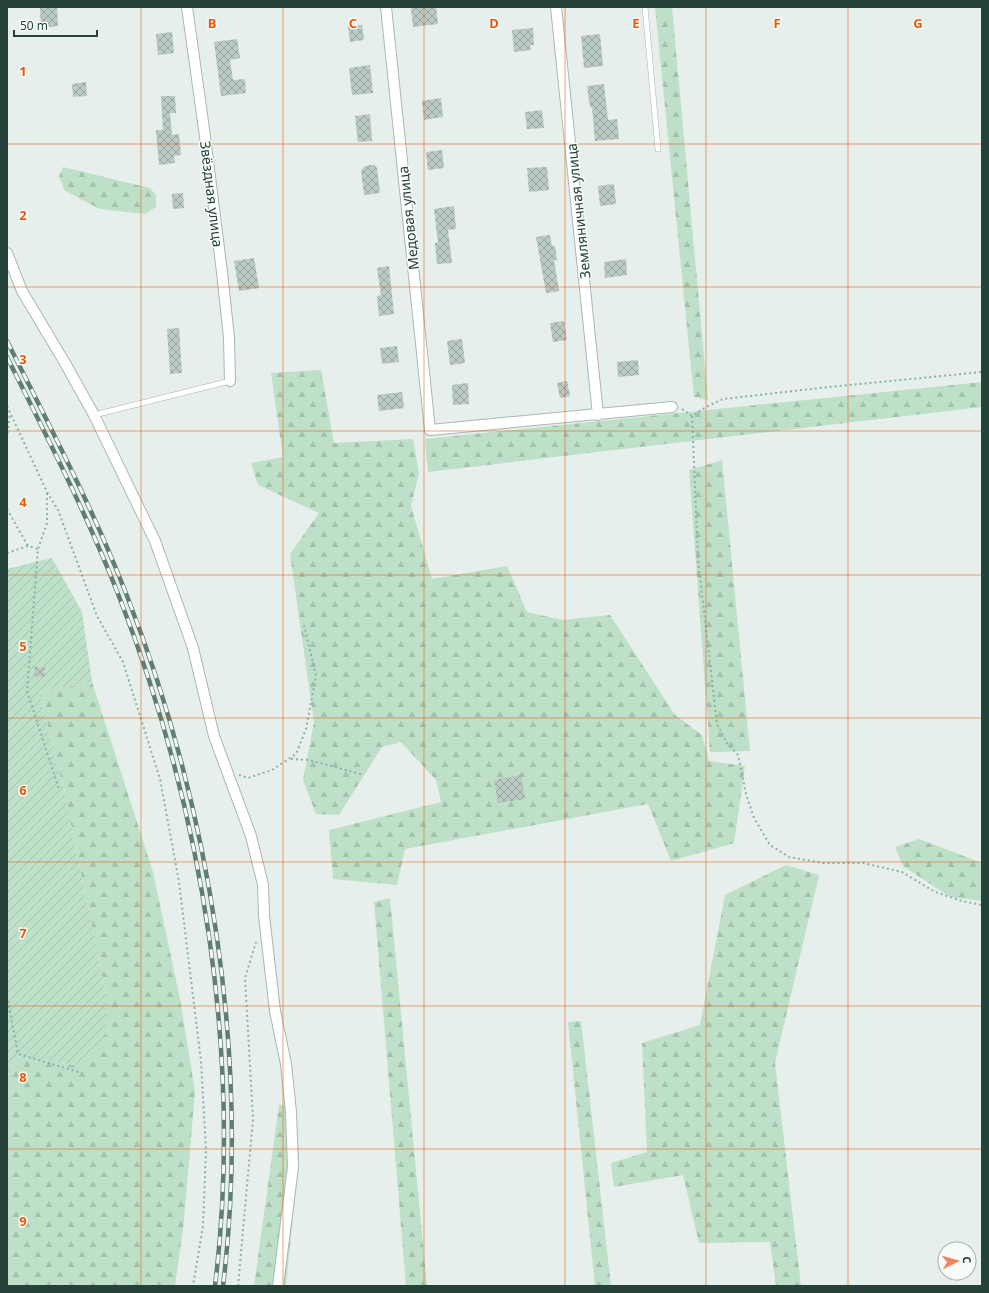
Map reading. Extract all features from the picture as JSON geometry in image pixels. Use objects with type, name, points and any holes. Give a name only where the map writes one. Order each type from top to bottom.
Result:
[{"type":"street","name":"Звёздная улица","points":[[187,7],[222,272],[229,338],[230,381]]},
{"type":"street","name":"Медовая улица","points":[[386,7],[430,430],[598,415]]},
{"type":"street","name":"Земляничная улица","points":[[556,7],[598,415]]},
{"type":"street","points":[[7,253],[22,291],[65,362],[94,415],[155,541],[193,648],[214,736],[251,836],[263,885],[264,916],[275,1011],[286,1064],[291,1112],[293,1167],[278,1286]]},
{"type":"street","points":[[598,415],[672,407]]},
{"type":"lane","points":[[645,7],[658,149]]},
{"type":"lane","points":[[94,415],[230,381]]},
{"type":"path","points":[[692,416],[723,399],[829,386],[982,372]]},
{"type":"path","points":[[7,406],[47,492],[58,510],[97,616],[123,662],[160,779],[176,868],[201,1061],[206,1150],[203,1226],[193,1286]]},
{"type":"path","points":[[672,407],[683,409],[692,416],[698,559],[716,724],[727,743],[738,755],[746,794],[754,818],[770,845],[790,857],[823,863],[862,862],[902,872],[935,892],[962,902],[982,905]]},
{"type":"path","points":[[7,438],[10,411]]},
{"type":"path","points":[[47,492],[47,523],[38,549],[27,691],[59,789]]},
{"type":"path","points":[[7,509],[28,546]]},
{"type":"path","points":[[7,553],[28,546],[38,549]]},
{"type":"path","points":[[227,770],[248,778],[272,770],[296,754],[306,729],[316,676],[304,625]]},
{"type":"path","points":[[290,759],[309,760],[364,775]]},
{"type":"path","points":[[238,1286],[253,1119],[245,978],[258,937]]},
{"type":"path","points":[[7,996],[18,1054],[82,1073]]},
{"type":"green space","points":[[655,7],[672,7],[708,400],[694,397]]},
{"type":"green space","points":[[63,167],[150,188],[156,195],[156,207],[145,214],[100,209],[65,191],[59,177]]},
{"type":"green space","points":[[321,370],[334,443],[413,439],[419,473],[411,506],[432,579],[507,566],[527,612],[562,620],[610,615],[675,715],[702,735],[709,761],[745,766],[734,843],[671,861],[648,804],[405,849],[397,885],[333,879],[329,830],[441,802],[436,780],[401,742],[382,747],[339,815],[316,814],[303,780],[314,722],[290,554],[319,513],[258,485],[251,463],[283,457],[271,373]]},
{"type":"green space","points":[[982,382],[982,407],[428,472],[425,439]]},
{"type":"green space","points":[[722,460],[750,751],[710,752],[689,470]]},
{"type":"green space","points":[[52,558],[82,612],[92,682],[39,692],[64,790],[107,1000],[104,1046],[82,1066],[16,1057],[7,1077],[7,569]]},
{"type":"green space","points":[[92,682],[153,872],[180,999],[195,1091],[184,1221],[175,1286],[7,1286],[7,1077],[16,1057],[82,1066],[107,1000],[64,790],[39,692]]},
{"type":"green space","points":[[919,839],[982,863],[982,901],[950,897],[903,866],[895,847]]},
{"type":"green space","points":[[786,865],[819,875],[775,1063],[801,1286],[776,1286],[770,1242],[699,1243],[683,1175],[614,1187],[611,1163],[647,1152],[642,1043],[700,1025],[725,895]]},
{"type":"green space","points":[[390,898],[427,1286],[406,1286],[374,902]]},
{"type":"green space","points":[[581,1021],[611,1286],[595,1286],[568,1022]]},
{"type":"green space","points":[[295,1104],[299,1158],[286,1286],[254,1286],[279,1105]]},
{"type":"building","points":[[40,7],[57,7],[58,26],[41,28]]},
{"type":"building","points":[[436,7],[438,24],[413,27],[411,8]]},
{"type":"building","points":[[362,25],[364,40],[350,42],[348,26]]},
{"type":"building","points":[[533,28],[534,45],[530,45],[531,50],[514,52],[512,30]]},
{"type":"building","points":[[172,32],[174,53],[158,55],[156,34]]},
{"type":"building","points":[[600,34],[603,66],[584,68],[581,36]]},
{"type":"building","points":[[237,39],[240,58],[230,60],[233,80],[245,79],[246,93],[221,96],[214,42]]},
{"type":"building","points":[[370,65],[373,93],[352,95],[349,68]]},
{"type":"building","points":[[86,82],[87,96],[73,97],[72,84]]},
{"type":"building","points":[[604,84],[608,120],[617,119],[619,139],[595,141],[592,107],[590,108],[587,86]]},
{"type":"building","points":[[161,96],[175,96],[176,113],[170,113],[172,135],[179,134],[181,155],[174,156],[175,163],[159,165],[156,130],[163,130]]},
{"type":"building","points":[[441,98],[443,117],[424,120],[422,101]]},
{"type":"building","points":[[542,110],[544,128],[527,129],[525,112]]},
{"type":"building","points":[[370,114],[372,141],[358,142],[355,116]]},
{"type":"building","points":[[442,150],[444,168],[428,170],[426,152]]},
{"type":"building","points":[[374,165],[377,168],[380,193],[364,195],[361,171],[364,167]]},
{"type":"building","points":[[547,167],[549,190],[529,192],[527,168]]},
{"type":"building","points":[[614,184],[616,204],[600,206],[598,186]]},
{"type":"building","points":[[183,193],[184,208],[173,209],[172,194]]},
{"type":"building","points":[[454,206],[456,229],[448,230],[452,263],[437,264],[435,243],[438,243],[434,209]]},
{"type":"building","points":[[550,235],[552,246],[555,246],[557,260],[554,260],[559,291],[546,293],[536,237]]},
{"type":"building","points":[[254,258],[259,288],[239,291],[234,261]]},
{"type":"building","points":[[626,259],[627,275],[605,278],[604,262]]},
{"type":"building","points":[[389,266],[394,314],[379,316],[377,296],[381,295],[377,268]]},
{"type":"building","points":[[564,321],[567,340],[553,342],[550,323]]},
{"type":"building","points":[[179,328],[182,373],[170,374],[167,329]]},
{"type":"building","points":[[462,339],[465,363],[450,365],[447,341]]},
{"type":"building","points":[[397,346],[399,362],[382,364],[380,348]]},
{"type":"building","points":[[638,360],[639,375],[618,377],[617,362]]},
{"type":"building","points":[[567,381],[570,396],[560,398],[557,383]]},
{"type":"building","points":[[468,383],[469,404],[453,405],[452,385]]},
{"type":"building","points":[[402,392],[404,408],[379,411],[377,395]]},
{"type":"building","points":[[35,667],[45,668],[44,677],[34,676]]},
{"type":"building","points":[[521,775],[525,799],[498,803],[494,780]]},
{"type":"railway","points":[[7,341],[85,499],[127,596],[156,677],[181,761],[201,848],[217,935],[227,1024],[231,1112],[230,1200],[223,1286]]},
{"type":"railway","points":[[7,357],[81,507],[120,599],[149,680],[174,764],[194,850],[209,937],[219,1025],[224,1112],[222,1200],[215,1286]]}]
